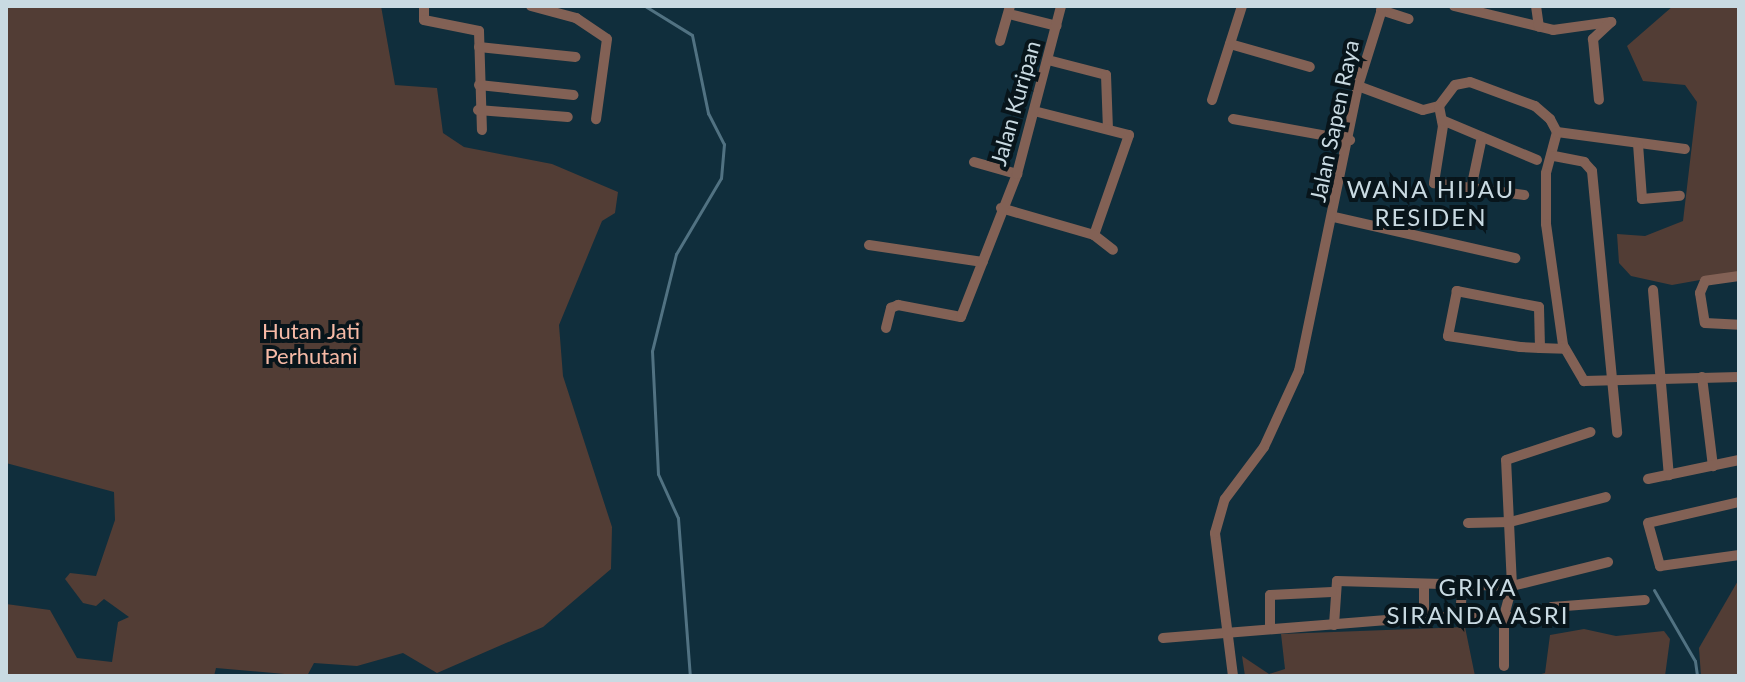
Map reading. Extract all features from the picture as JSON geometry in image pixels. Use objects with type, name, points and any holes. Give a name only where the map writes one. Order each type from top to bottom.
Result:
[{"type":"street","points":[[424,6],[424,20],[477,29],[478,110],[482,130]]},
{"type":"street","points":[[531,6],[576,18],[607,39],[596,119]]},
{"type":"street","name":"Jalan Kuripan","points":[[886,328],[891,308],[898,305],[961,317],[1001,208],[1017,174],[1061,6]]},
{"type":"street","points":[[1212,100],[1242,6]]},
{"type":"street","points":[[1454,6],[1539,27],[1611,22],[1593,39],[1599,100]]},
{"type":"street","points":[[1536,6],[1539,27]]},
{"type":"street","points":[[1382,8],[1409,19]]},
{"type":"street","name":"Jalan Sapen Raya","points":[[1233,676],[1214,556],[1217,524],[1225,499],[1264,447],[1294,383],[1329,245],[1358,86],[1382,8]]},
{"type":"street","points":[[1009,10],[1057,26]]},
{"type":"street","name":"Jalan Kuripan","points":[[1000,41],[1009,10]]},
{"type":"street","points":[[1230,44],[1310,67]]},
{"type":"street","points":[[479,47],[575,57]]},
{"type":"street","points":[[1048,60],[1106,75],[1108,129]]},
{"type":"street","points":[[1358,86],[1423,110],[1439,106],[1455,85],[1470,82],[1535,106],[1557,132],[1685,149]]},
{"type":"street","points":[[479,85],[573,95]]},
{"type":"street","points":[[1439,106],[1442,120],[1432,181],[1524,195]]},
{"type":"street","points":[[478,110],[568,117]]},
{"type":"street","points":[[1034,111],[1124,131],[1129,143],[1094,235]]},
{"type":"street","points":[[1233,119],[1350,140]]},
{"type":"street","points":[[1442,120],[1537,160]]},
{"type":"street","points":[[1557,132],[1554,156],[1546,173],[1546,224],[1564,347],[1584,381],[1657,374],[1739,377]]},
{"type":"street","points":[[1471,189],[1482,137]]},
{"type":"street","points":[[1638,144],[1642,199],[1680,196]]},
{"type":"street","points":[[1554,156],[1584,162],[1592,171],[1617,433]]},
{"type":"street","points":[[974,162],[1017,174]]},
{"type":"street","points":[[1001,208],[1094,235],[1113,250]]},
{"type":"street","points":[[1334,217],[1515,258]]},
{"type":"street","points":[[869,245],[983,262]]},
{"type":"street","points":[[1739,276],[1705,281],[1700,293],[1705,323],[1739,325]]},
{"type":"street","points":[[1653,290],[1657,374],[1669,475]]},
{"type":"street","points":[[1540,348],[1539,307],[1457,291],[1448,336],[1540,348],[1564,347]]},
{"type":"street","points":[[1702,377],[1713,466]]},
{"type":"street","points":[[1504,666],[1504,616],[1512,586],[1506,460],[1590,432]]},
{"type":"street","points":[[1648,479],[1739,460]]},
{"type":"street","points":[[1468,523],[1510,522],[1606,497]]},
{"type":"street","points":[[1739,502],[1648,523],[1660,566],[1739,555]]},
{"type":"street","points":[[1334,625],[1332,592],[1337,581],[1424,586],[1512,586],[1608,562]]},
{"type":"street","points":[[1424,586],[1424,617]]},
{"type":"street","points":[[1460,618],[1462,587]]},
{"type":"street","points":[[1270,626],[1270,595],[1332,592]]},
{"type":"street","points":[[1163,638],[1270,626],[1334,625],[1424,617],[1504,616],[1645,600]]},
{"type":"green space","name":"Hutan Jati Perhutani","points":[[6,6],[381,6],[395,85],[437,88],[443,133],[464,147],[552,164],[618,192],[615,213],[602,221],[559,325],[563,376],[612,527],[611,569],[543,627],[437,673],[403,653],[357,666],[314,663],[307,676],[216,668],[214,676],[6,676],[6,604],[50,610],[77,658],[112,662],[118,622],[129,617],[104,599],[96,606],[83,603],[65,579],[70,573],[96,576],[115,520],[114,492],[6,463]]},
{"type":"green space","points":[[1673,6],[1739,6],[1739,273],[1672,285],[1631,276],[1619,263],[1617,234],[1645,236],[1683,221],[1697,102],[1685,85],[1643,81],[1627,46]]},
{"type":"green space","points":[[1739,579],[1739,676],[1701,676],[1699,648]]},
{"type":"green space","points":[[1465,627],[1475,676],[1245,676],[1242,656],[1269,674],[1285,669],[1281,634]]},
{"type":"green space","points":[[1584,629],[1616,636],[1664,631],[1670,639],[1665,676],[1534,676],[1545,673],[1550,635]]},
{"type":"waterway","points":[[645,6],[692,35],[708,113],[724,144],[721,178],[676,254],[652,351],[658,474],[678,518],[690,676]]},
{"type":"waterway","points":[[1654,590],[1695,661],[1697,676]]},
{"type":"district","name":"WANA HIJAU RESIDEN","points":[[1431,203]]},
{"type":"district","name":"GRIYA SIRANDA ASRI","points":[[1478,601]]}]
